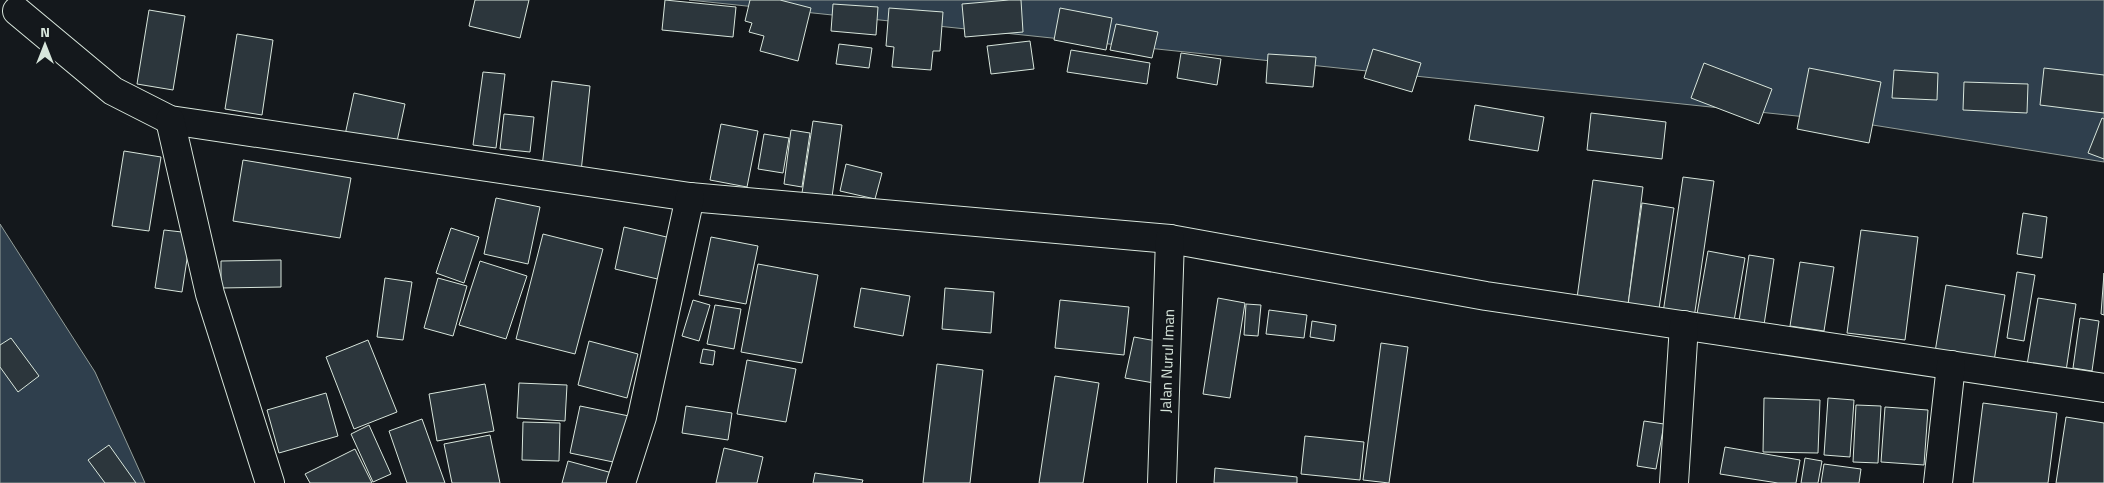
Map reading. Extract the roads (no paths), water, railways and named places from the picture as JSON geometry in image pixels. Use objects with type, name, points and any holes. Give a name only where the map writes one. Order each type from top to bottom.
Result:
[{"type":"street","points":[[17,11],[113,91],[170,120],[690,197],[1170,239],[1486,296],[2104,388]]},
{"type":"street","points":[[170,120],[210,294],[270,483]]},
{"type":"street","points":[[621,483],[642,417],[690,197]]},
{"type":"street","name":"Jalan Nurul Iman","points":[[1162,483],[1170,239]]},
{"type":"street","points":[[1674,483],[1684,325]]},
{"type":"street","points":[[1938,483],[1952,365]]},
{"type":"water","points":[[689,0],[2104,0],[2104,162],[1854,122]]},
{"type":"water","points":[[0,224],[95,372],[145,483],[0,483]]}]
